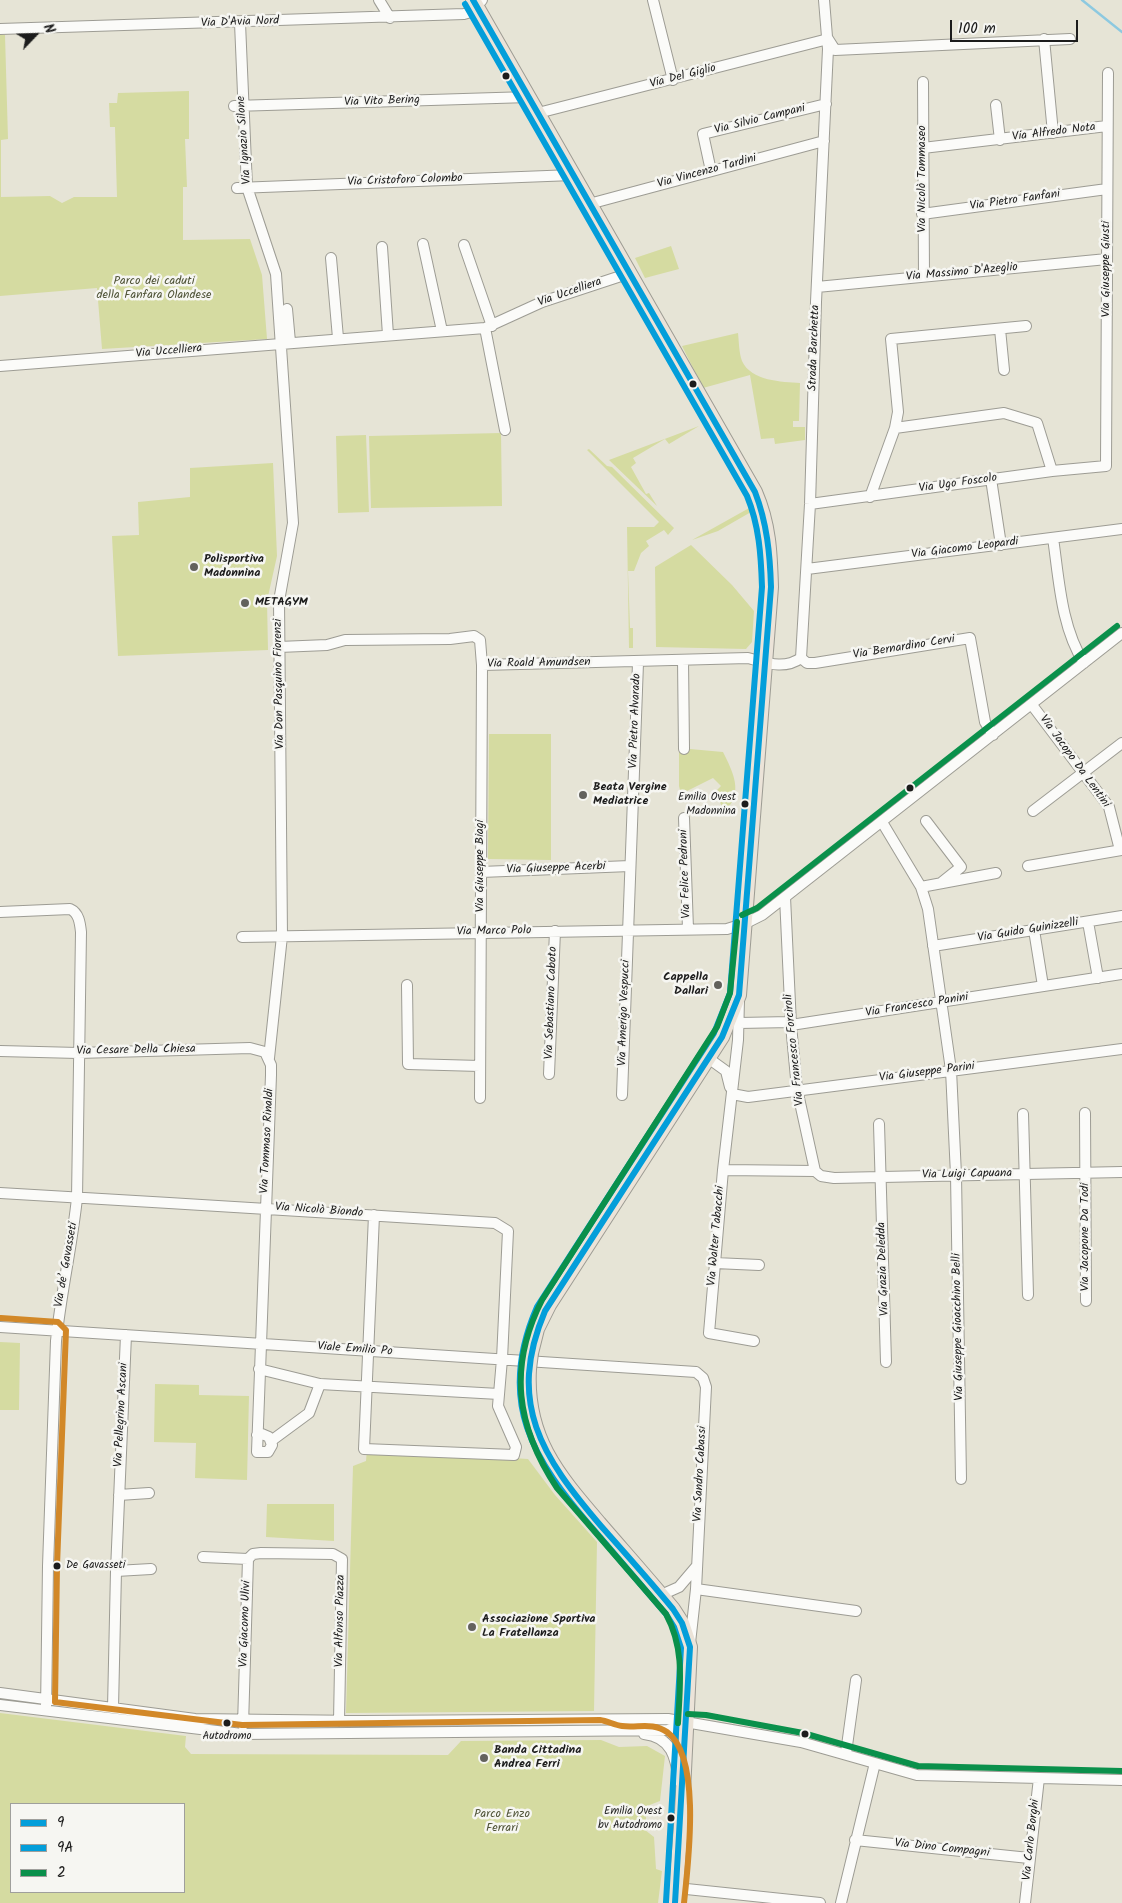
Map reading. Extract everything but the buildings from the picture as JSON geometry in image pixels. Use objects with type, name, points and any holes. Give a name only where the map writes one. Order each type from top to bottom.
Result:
[{"type":"main road","points":[[477,2],[589,204],[761,506],[768,530],[771,587],[740,995],[722,1037],[583,1249],[541,1320],[531,1353],[529,1369],[528,1394],[531,1414],[547,1455],[564,1482],[682,1622],[690,1647],[682,1812],[675,1903]]},
{"type":"street","points":[[379,0],[390,18]]},
{"type":"street","points":[[653,0],[673,80]]},
{"type":"street","name":"Strada Barchetta","points":[[801,658],[810,504],[817,287],[826,104],[828,39],[824,0]]},
{"type":"street","name":"Via D'Avia Nord","points":[[0,29],[240,23],[464,14],[471,12],[477,2]]},
{"type":"street","name":"Via Ignazio Silone","points":[[240,23],[238,106],[242,187],[276,274],[285,342]]},
{"type":"street","points":[[828,39],[835,50],[1070,38]]},
{"type":"street","name":"Via Del Giglio","points":[[538,113],[828,39]]},
{"type":"street","points":[[1044,40],[1053,133]]},
{"type":"street","name":"Via Giuseppe Giusti","points":[[1106,466],[1108,73]]},
{"type":"street","name":"Via Nicolò Tommaseo","points":[[923,82],[922,214],[924,276]]},
{"type":"street","name":"Via Vito Bering","points":[[238,106],[529,97]]},
{"type":"street","name":"Via Silvio Campani","points":[[711,171],[703,134],[826,104]]},
{"type":"street","name":"Via Alfredo Nota","points":[[996,105],[1000,140]]},
{"type":"street","name":"Via Alfredo Nota","points":[[923,148],[1107,126]]},
{"type":"street","name":"Via Vincenzo Tardini","points":[[589,204],[824,141]]},
{"type":"street","name":"Via Cristoforo Colombo","points":[[242,187],[573,175]]},
{"type":"street","name":"Via Pietro Fanfani","points":[[922,214],[1107,189]]},
{"type":"street","points":[[423,244],[442,331]]},
{"type":"street","points":[[464,244],[488,327],[505,430]]},
{"type":"street","points":[[382,247],[388,335]]},
{"type":"street","points":[[331,258],[338,338]]},
{"type":"street","name":"Via Massimo D'Azeglio","points":[[817,287],[1107,259]]},
{"type":"street","name":"Via Uccelliera","points":[[0,366],[488,327],[542,302],[630,273]]},
{"type":"street","points":[[285,342],[287,309]]},
{"type":"street","points":[[870,497],[895,428],[898,412],[891,339],[1026,326]]},
{"type":"street","points":[[1000,329],[1004,370]]},
{"type":"street","name":"Via Don Pasquino Fiorenzi","points":[[269,1058],[282,936],[279,601],[292,537],[285,342]]},
{"type":"street","points":[[895,428],[1004,413],[1037,423],[1052,471]]},
{"type":"street","name":"Via Ugo Foscolo","points":[[810,504],[1052,471],[1106,466]]},
{"type":"street","points":[[991,479],[1001,545]]},
{"type":"street","name":"Via Giacomo Leopardi","points":[[807,569],[1122,529]]},
{"type":"street","points":[[1053,538],[1062,602],[1075,650],[1084,664]]},
{"type":"street","name":"Via Marco Polo","points":[[242,937],[727,928],[755,920],[1122,633]]},
{"type":"street","name":"Via Roald Amundsen","points":[[279,647],[327,645],[345,640],[450,639],[474,636],[481,643],[482,665],[748,658],[765,663]]},
{"type":"street","name":"Via Bernardino Cervi","points":[[801,658],[807,663],[815,663],[970,638],[986,722],[993,735]]},
{"type":"street","points":[[765,663],[778,666],[801,658]]},
{"type":"street","points":[[683,660],[684,748]]},
{"type":"street","name":"Via Pietro Alvarado","points":[[628,930],[638,662]]},
{"type":"street","name":"Via Giuseppe Biagi","points":[[480,1098],[482,665]]},
{"type":"street","name":"Via Jacopo Da Lentini","points":[[1032,705],[1110,807],[1121,850]]},
{"type":"street","points":[[1033,811],[1122,743]]},
{"type":"street","name":"Via Felice Pedroni","points":[[684,818],[688,929]]},
{"type":"street","points":[[926,821],[961,867],[941,883]]},
{"type":"street","name":"Via Giuseppe Gioacchino Belli","points":[[882,822],[921,886],[928,908],[951,1070],[956,1175],[962,1479]]},
{"type":"street","points":[[1028,866],[1121,850]]},
{"type":"street","name":"Via Giuseppe Acerbi","points":[[481,872],[630,866]]},
{"type":"street","points":[[921,886],[996,872]]},
{"type":"street","name":"Via Francesco Forciroli","points":[[785,897],[791,1024],[797,1089],[815,1171]]},
{"type":"street","name":"Via de’ Gavasseti","points":[[0,912],[59,908],[75,911],[81,932],[77,1198],[73,1241],[57,1331],[48,1566],[46,1705]]},
{"type":"street","name":"Via Guido Guinizzelli","points":[[934,946],[1122,916]]},
{"type":"street","points":[[1088,922],[1098,978]]},
{"type":"street","name":"Via Amerigo Vespucci","points":[[622,1095],[628,930]]},
{"type":"street","points":[[1034,930],[1043,986]]},
{"type":"street","name":"Via Sebastiano Caboto","points":[[549,1074],[555,931]]},
{"type":"street","name":"Via Francesco Panini","points":[[739,1023],[791,1024],[1122,974]]},
{"type":"street","points":[[407,985],[408,1064],[480,1066]]},
{"type":"street","name":"Via Walter Tabacchi","points":[[740,995],[739,1023],[723,1170],[709,1333],[754,1341]]},
{"type":"street","name":"Via Walter Tabacchi","points":[[722,1037],[730,1044],[733,1053],[732,1094]]},
{"type":"street","name":"Via Cesare Della Chiesa","points":[[0,1051],[78,1053],[250,1048],[265,1052],[269,1058]]},
{"type":"street","name":"Via Giuseppe Parini","points":[[732,1094],[748,1097],[797,1089],[1122,1049]]},
{"type":"street","name":"Via Tommaso Rinaldi","points":[[257,1435],[264,1208],[271,1075],[269,1058]]},
{"type":"street","name":"Via Walter Tabacchi","points":[[708,1058],[718,1063],[726,1071],[732,1094]]},
{"type":"street","name":"Via Jacopone Da Todi","points":[[1085,1113],[1086,1301]]},
{"type":"street","points":[[1023,1114],[1028,1295]]},
{"type":"street","name":"Via Grazia Deledda","points":[[879,1124],[886,1362]]},
{"type":"street","points":[[723,1170],[815,1171]]},
{"type":"street","name":"Via Luigi Capuana","points":[[815,1171],[822,1176],[834,1178],[1122,1172]]},
{"type":"street","name":"Via Nicolò Biondo","points":[[0,1192],[495,1223],[508,1231],[502,1358]]},
{"type":"street","points":[[374,1215],[366,1350],[364,1449],[510,1456],[517,1450],[498,1406],[502,1358]]},
{"type":"street","points":[[715,1262],[759,1265]]},
{"type":"street","name":"Viale Emilio Po","points":[[0,1327],[688,1371],[700,1375],[705,1382]]},
{"type":"street","name":"Via Pellegrino Ascani","points":[[113,1708],[118,1495],[126,1335]]},
{"type":"street","points":[[259,1369],[320,1384],[499,1394]]},
{"type":"street","name":"Via Sandro Cabassi","points":[[690,1647],[696,1589],[705,1382]]},
{"type":"street","points":[[272,1441],[266,1435],[257,1435],[256,1452],[260,1453],[270,1449],[272,1441],[309,1414],[320,1384]]},
{"type":"street","points":[[118,1495],[149,1493]]},
{"type":"street","name":"Via Alfonso Piazza","points":[[248,1560],[253,1554],[261,1553],[333,1554],[342,1559],[339,1721]]},
{"type":"street","points":[[203,1557],[248,1560]]},
{"type":"street","name":"Via Giacomo Ulivi","points":[[242,1734],[248,1560]]},
{"type":"street","points":[[661,1595],[679,1587],[696,1567]]},
{"type":"street","points":[[116,1571],[151,1569]]},
{"type":"street","points":[[696,1589],[856,1611]]},
{"type":"street","points":[[846,1753],[856,1680]]},
{"type":"street","points":[[0,1693],[46,1705],[195,1729],[242,1734],[362,1727],[668,1719],[784,1738],[846,1753],[917,1775],[1122,1780]]},
{"type":"street","points":[[0,1705],[113,1708],[195,1718],[339,1721],[362,1727]]},
{"type":"street","points":[[668,1719],[679,1715],[687,1707]]},
{"type":"street","points":[[195,1718],[195,1729]]},
{"type":"street","points":[[445,1726],[668,1730],[687,1723]]},
{"type":"street","points":[[607,1729],[618,1734],[655,1735],[669,1746],[677,1761],[682,1812]]},
{"type":"street","points":[[841,1903],[875,1763]]},
{"type":"street","name":"Via Carlo Borghi","points":[[1025,1903],[1039,1778]]},
{"type":"street","name":"Via Dino Compagni","points":[[856,1840],[1029,1858]]},
{"type":"street","points":[[677,1888],[820,1903]]},
{"type":"green space","name":"Parco dei caduti della Fanfara Olandese","points":[[0,35],[5,35],[8,139],[1,140],[1,197],[50,196],[62,203],[74,197],[117,197],[115,127],[110,127],[109,103],[117,103],[118,93],[189,91],[189,139],[185,139],[187,187],[183,187],[183,240],[250,239],[262,275],[267,339],[102,349],[97,288],[0,296]]},
{"type":"green space","points":[[671,246],[679,269],[645,278],[635,258]]},
{"type":"green space","points":[[738,333],[742,361],[752,373],[768,379],[800,383],[799,421],[793,421],[793,427],[805,427],[805,440],[775,444],[774,438],[761,439],[750,375],[703,388],[682,346]]},
{"type":"green space","points":[[699,426],[669,444],[665,439],[633,458],[636,463],[631,467],[646,494],[649,493],[657,506],[609,460]]},
{"type":"green space","points":[[501,433],[502,506],[371,508],[369,436]]},
{"type":"green space","points":[[366,435],[369,512],[338,513],[336,436]]},
{"type":"green space","points":[[589,449],[607,466],[612,467],[674,528],[668,535],[664,530],[646,541],[649,546],[641,553],[634,571],[628,571],[630,628],[633,628],[633,648],[629,648],[627,527],[654,527],[659,522],[587,450]]},
{"type":"green space","name":"Polisportiva Madonnina","points":[[273,463],[277,556],[267,601],[268,650],[118,656],[112,536],[139,535],[138,502],[190,497],[190,468]]},
{"type":"green space","points":[[751,507],[751,512],[718,531],[692,540]]},
{"type":"green space","points":[[691,545],[732,585],[754,611],[752,642],[746,649],[656,647],[655,567]]},
{"type":"green space","points":[[489,734],[551,734],[551,860],[488,859]]},
{"type":"green space","points":[[679,748],[723,752],[735,782],[734,797],[725,811],[716,796],[716,791],[721,786],[713,778],[681,794],[679,786]]},
{"type":"green space","points":[[0,1342],[20,1343],[19,1410],[0,1410]]},
{"type":"green space","points":[[155,1384],[199,1385],[199,1395],[249,1396],[247,1480],[195,1478],[196,1443],[154,1442]]},
{"type":"green space","name":"Associazione Sportiva La Fratellanza","points":[[367,1449],[528,1459],[555,1495],[597,1542],[594,1711],[346,1713],[353,1466],[366,1461]]},
{"type":"green space","points":[[267,1504],[334,1504],[334,1541],[266,1537]]},
{"type":"green space","name":"Parco Enzo Ferrari","points":[[0,1713],[186,1736],[185,1747],[191,1754],[448,1755],[461,1741],[601,1740],[619,1747],[647,1746],[665,1756],[660,1801],[647,1806],[645,1830],[654,1837],[656,1869],[662,1871],[658,1903],[0,1903]]},
{"type":"waterway","points":[[1082,0],[1122,32]]},
{"type":"transit line","name":"9","points":[[473,0],[755,492],[765,527],[769,551],[771,587],[739,995],[722,1037],[545,1311],[534,1344],[529,1374],[530,1401],[536,1427],[547,1452],[580,1501],[673,1609],[682,1623],[690,1647],[675,1903]]},
{"type":"transit line","name":"9A","points":[[465,4],[747,496],[757,529],[760,552],[762,587],[730,993],[714,1033],[537,1307],[525,1341],[520,1372],[521,1400],[527,1427],[538,1453],[572,1504],[666,1614],[674,1627],[681,1648],[666,1902]]},
{"type":"transit line","name":"2","points":[[742,915],[757,908],[1117,626]]},
{"type":"transit line","name":"2","points":[[678,1723],[680,1667],[679,1654],[672,1627],[666,1614],[557,1488],[543,1465],[525,1419],[521,1396],[521,1373],[524,1349],[531,1325],[542,1300],[717,1027],[730,993],[737,922]]},
{"type":"transit line","points":[[1,1318],[58,1322],[66,1330],[57,1566],[55,1702],[242,1725],[600,1720],[622,1726],[656,1727],[667,1732],[678,1745],[685,1764],[689,1787],[690,1838],[684,1903]]},
{"type":"transit line","name":"2","points":[[688,1714],[706,1715],[803,1733],[918,1766],[1122,1771]]},
{"type":"place","name":"Polisportiva Madonnina","points":[[194,567]]},
{"type":"place","name":"METAGYM","points":[[245,603]]},
{"type":"place","name":"Beata Vergine Mediatrice","points":[[583,795]]},
{"type":"place","name":"Emilia Ovest Madonnina","points":[[745,804]]},
{"type":"place","name":"Cappella Dallari","points":[[718,985]]},
{"type":"place","name":"De Gavasseti","points":[[57,1566]]},
{"type":"place","name":"Associazione Sportiva La Fratellanza","points":[[472,1627]]},
{"type":"place","name":"Autodromo","points":[[227,1723]]},
{"type":"place","name":"Banda Cittadina Andrea Ferri","points":[[484,1758]]},
{"type":"place","name":"Emilia Ovest bv Autodromo","points":[[671,1818]]}]
